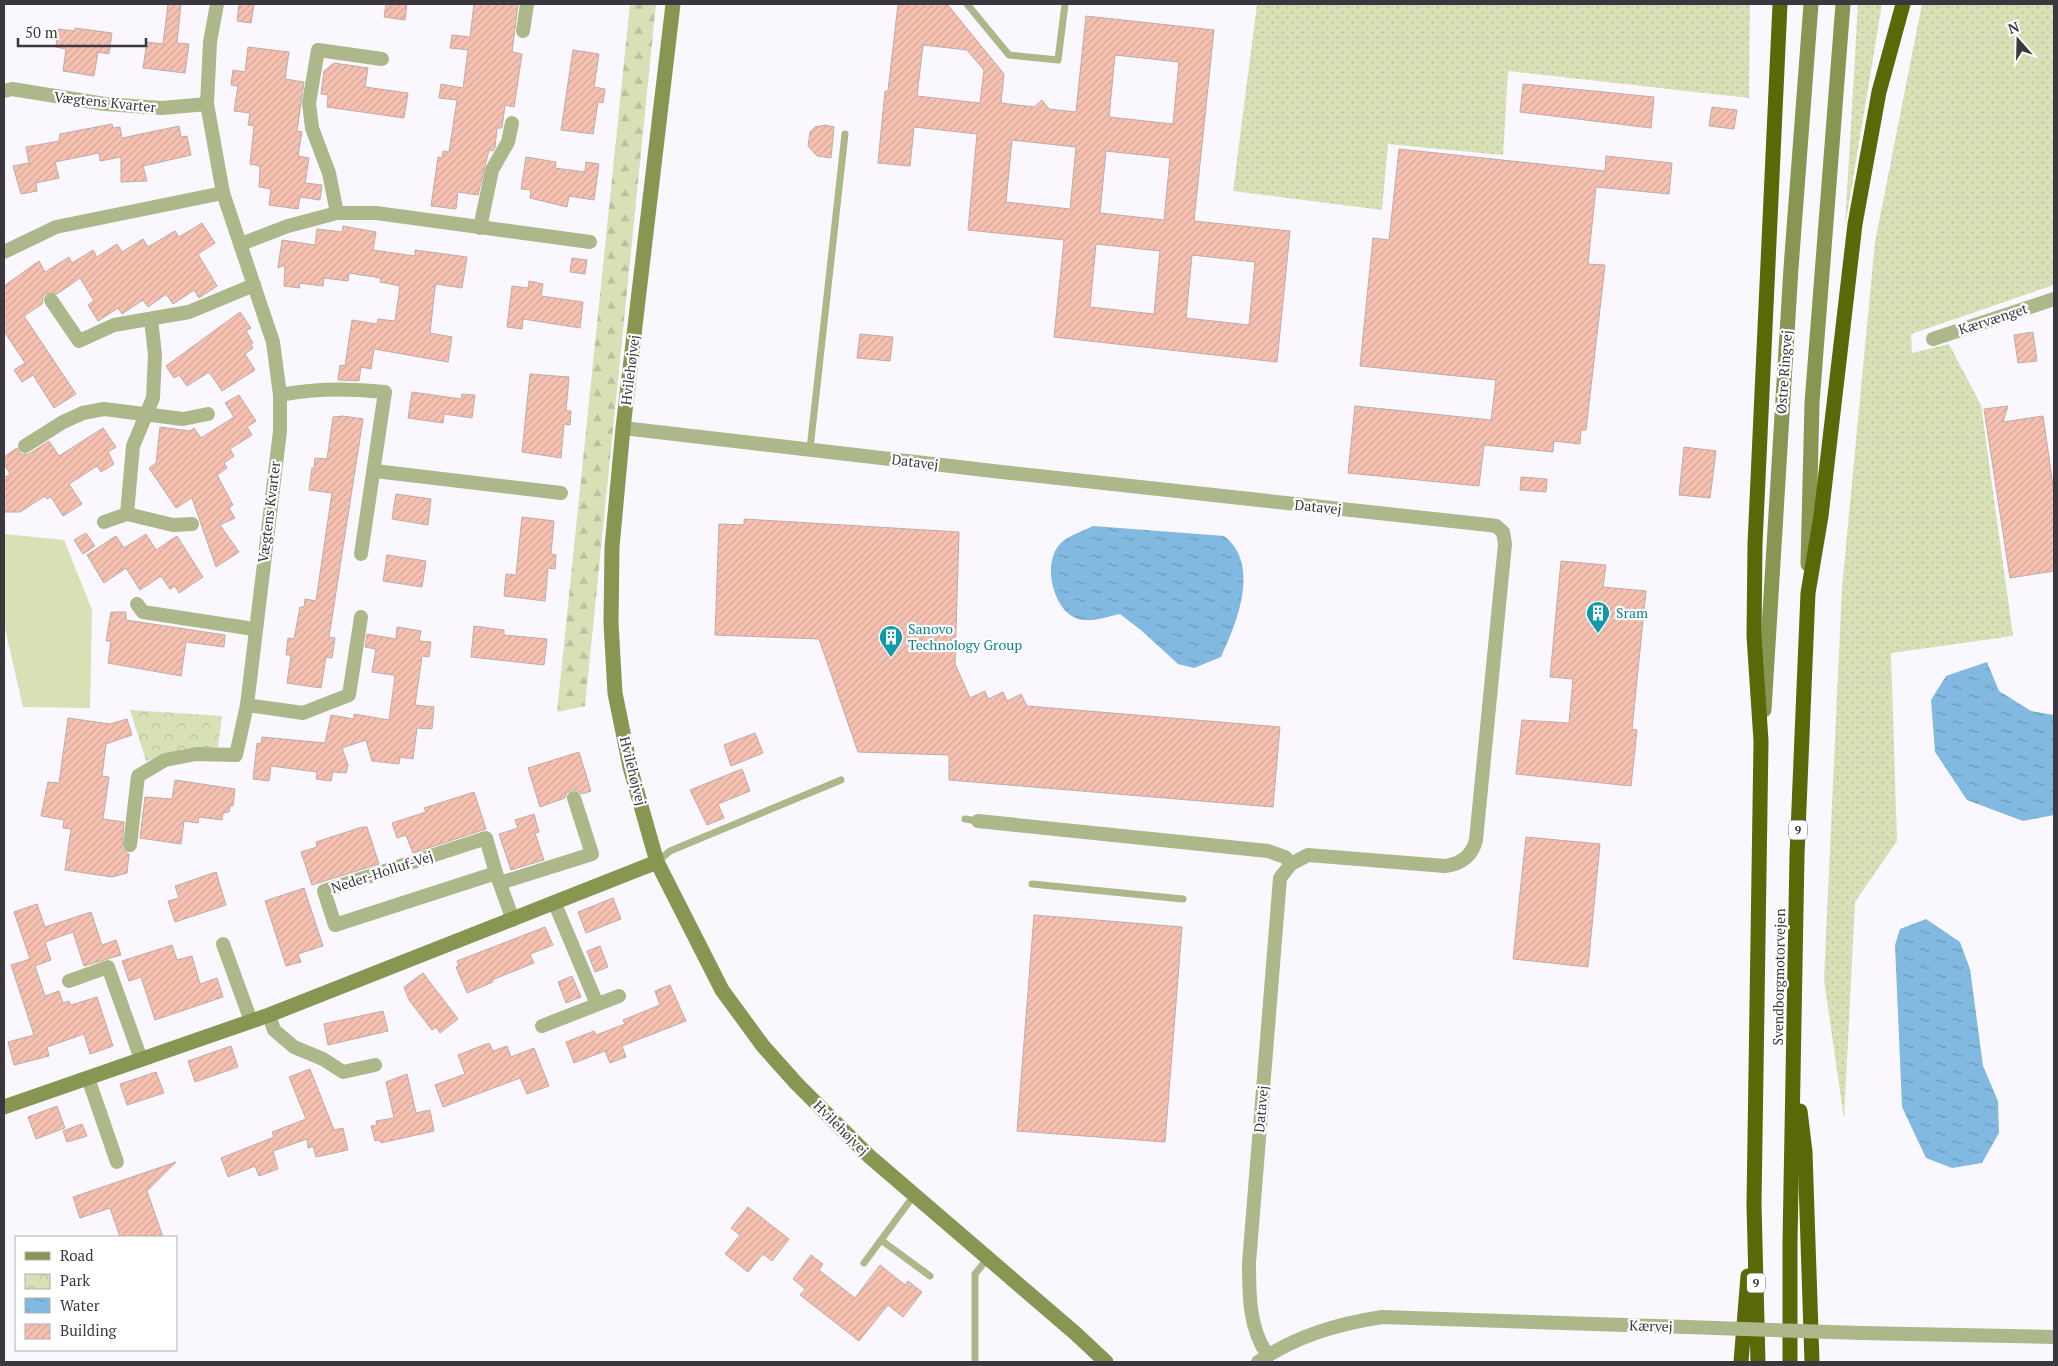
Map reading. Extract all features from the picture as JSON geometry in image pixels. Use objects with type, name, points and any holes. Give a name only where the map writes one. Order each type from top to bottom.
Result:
[{"type":"highway","name":"Svendborgmotorvejen","points":[[1758,1362],[1754,1204],[1761,741],[1754,636],[1755,544],[1780,4]]},
{"type":"highway","name":"Svendborgmotorvejen","points":[[1790,1362],[1790,1233],[1795,1068],[1797,854],[1808,593],[1821,516],[1854,224],[1879,92],[1903,4]]},
{"type":"highway","points":[[1795,1068],[1805,1152],[1812,1362]]},
{"type":"highway","points":[[1741,1362],[1754,1204]]},
{"type":"street","name":"Vægtens Kvarter","points":[[130,844],[138,776],[166,760],[196,754],[236,755],[247,705],[254,629],[280,431],[280,395],[273,342],[223,193],[207,104],[210,42],[217,4]]},
{"type":"street","points":[[523,31],[527,4]]},
{"type":"street","name":"Hvilehøjvej","points":[[673,4],[623,428],[612,547],[611,623],[615,692],[630,766],[657,862],[722,990],[763,1046],[796,1083],[870,1156],[1106,1362]]},
{"type":"street","name":"Østre Ringvej","points":[[1761,741],[1770,634],[1800,138],[1811,4]]},
{"type":"street","points":[[1808,593],[1812,403],[1843,4]]},
{"type":"street","points":[[337,212],[329,173],[312,128],[310,103],[318,50],[382,59]]},
{"type":"street","name":"Vægtens Kvarter","points":[[4,90],[12,89],[105,104],[162,108],[207,104]]},
{"type":"street","points":[[480,228],[492,170],[508,142],[512,124]]},
{"type":"street","points":[[4,252],[56,227],[223,193]]},
{"type":"street","points":[[241,244],[288,226],[337,212],[376,213],[590,242]]},
{"type":"street","points":[[51,300],[79,341],[114,325],[189,312],[254,284]]},
{"type":"street","name":"Kærvænget","points":[[1932,339],[2054,299]]},
{"type":"street","points":[[127,514],[133,446],[153,398],[155,355],[151,319]]},
{"type":"street","points":[[280,395],[313,389],[340,388],[385,392],[375,471],[361,554]]},
{"type":"street","points":[[25,446],[63,422],[83,413],[104,410],[183,419],[208,414]]},
{"type":"street","name":"Datavej","points":[[623,428],[1002,472],[1480,524],[1496,526],[1501,530],[1505,539],[1504,554],[1476,840],[1470,853],[1460,862],[1445,866],[1308,855],[1291,864],[1280,878],[1249,1263],[1250,1304],[1263,1348],[1263,1359]]},
{"type":"street","points":[[375,471],[562,493]]},
{"type":"street","points":[[104,522],[127,514],[173,525],[192,524]]},
{"type":"street","points":[[138,604],[143,612],[254,629]]},
{"type":"street","points":[[247,705],[303,713],[349,695],[361,617]]},
{"type":"street","name":"Neder-Holluf-Vej","points":[[512,920],[498,878],[486,838],[324,891],[335,925],[498,878],[592,854],[574,798]]},
{"type":"street","points":[[972,820],[1268,851],[1285,857],[1291,864]]},
{"type":"street","points":[[4,1107],[269,1015],[555,904],[657,862]]},
{"type":"street","points":[[555,904],[597,1004]]},
{"type":"street","points":[[223,944],[252,1021]]},
{"type":"street","points":[[69,981],[108,967],[141,1059]]},
{"type":"street","points":[[542,1026],[619,996]]},
{"type":"street","points":[[269,1015],[274,1030],[294,1047],[323,1058],[343,1072],[375,1065]]},
{"type":"street","points":[[88,1078],[117,1162]]},
{"type":"street","name":"Kærvej","points":[[1263,1359],[1315,1332],[1345,1322],[1382,1317],[1861,1333],[2054,1337]]},
{"type":"lane","points":[[967,4],[1008,55],[1058,60],[1065,4]]},
{"type":"lane","points":[[810,449],[845,134]]},
{"type":"lane","points":[[657,862],[670,851],[841,780]]},
{"type":"lane","points":[[1032,884],[1183,899]]},
{"type":"lane","points":[[864,1263],[915,1194]]},
{"type":"lane","points":[[881,1240],[930,1276]]},
{"type":"lane","points":[[975,1362],[976,1274],[987,1259]]},
{"type":"green space","points":[[630,4],[656,4],[585,706],[557,712]]},
{"type":"green space","points":[[1257,4],[1750,4],[1749,98],[1508,71],[1503,155],[1388,144],[1382,210],[1233,191]]},
{"type":"green space","points":[[1858,4],[1882,4],[1845,227]]},
{"type":"green space","points":[[1922,4],[2054,4],[2054,285],[1911,334],[1912,353],[1949,344],[1981,405],[2013,636],[1891,653],[1897,841],[1855,902],[1844,1119],[1824,980],[1842,587],[1875,242]]},
{"type":"green space","points":[[4,534],[64,540],[92,610],[90,708],[23,707],[4,624]]},
{"type":"green space","points":[[130,710],[222,716],[218,747],[184,749],[146,761]]},
{"type":"water","points":[[1093,526],[1224,536],[1235,548],[1241,562],[1244,578],[1239,611],[1221,657],[1194,668],[1178,664],[1120,614],[1085,620],[1074,617],[1066,611],[1058,601],[1051,575],[1055,551],[1065,540]]},
{"type":"water","points":[[1987,662],[1999,691],[2031,711],[2054,715],[2054,815],[2023,821],[1967,800],[1935,752],[1931,700],[1946,676]]},
{"type":"water","points":[[1926,919],[1960,942],[1970,969],[1983,1066],[1998,1101],[1999,1133],[1982,1163],[1952,1168],[1926,1158],[1902,1107],[1895,945],[1900,929]]},
{"type":"building","points":[[168,4],[181,4],[177,43],[189,44],[185,73],[143,68],[147,42],[163,44]]},
{"type":"building","points":[[239,4],[254,4],[251,23],[237,21]]},
{"type":"building","points":[[386,4],[407,4],[405,20],[384,17]]},
{"type":"building","points":[[474,4],[518,4],[512,52],[522,54],[514,107],[505,105],[502,128],[497,128],[495,148],[493,151],[489,150],[478,195],[458,192],[456,209],[431,206],[438,157],[442,158],[443,151],[449,152],[457,100],[439,98],[441,84],[463,88],[468,50],[450,48],[452,35],[470,37]]},
{"type":"building","points":[[898,4],[947,4],[1004,74],[1001,103],[1034,107],[1042,100],[1049,109],[1076,112],[1086,16],[1214,30],[1194,221],[1290,231],[1277,362],[1054,337],[1064,240],[968,230],[977,134],[914,127],[910,166],[878,163],[885,91],[888,91]],"holes":[[[923,45],[967,50],[984,70],[980,103],[917,96]],[[1115,55],[1179,62],[1173,124],[1109,117]],[[1012,140],[1076,147],[1070,209],[1006,202]],[[1106,151],[1170,158],[1164,220],[1100,213]],[[1096,244],[1160,251],[1154,314],[1090,307]],[[1192,255],[1255,262],[1249,325],[1186,318]]]},
{"type":"building","points":[[75,28],[112,33],[109,54],[98,52],[94,76],[63,71],[66,49],[56,47],[58,29],[75,31]]},
{"type":"building","points":[[248,47],[289,52],[285,79],[304,82],[297,131],[302,132],[298,156],[309,158],[305,183],[322,185],[320,200],[300,197],[298,209],[269,205],[271,189],[259,187],[260,166],[250,164],[254,126],[248,125],[250,113],[234,111],[238,86],[231,85],[233,70],[245,72]]},
{"type":"building","points":[[573,50],[599,54],[594,87],[605,89],[603,103],[598,102],[593,134],[561,130]]},
{"type":"building","points":[[334,63],[368,68],[365,87],[408,93],[404,118],[327,107],[328,95],[321,94],[324,71]]},
{"type":"building","points":[[1523,84],[1654,97],[1651,128],[1520,112]]},
{"type":"building","points":[[1712,107],[1737,110],[1734,129],[1709,126]]},
{"type":"building","points":[[112,124],[113,128],[120,127],[122,138],[179,126],[181,137],[187,136],[191,155],[143,166],[147,181],[121,182],[121,157],[100,161],[99,153],[55,162],[59,178],[36,183],[37,191],[21,194],[13,166],[29,163],[26,147],[59,141],[60,134]]},
{"type":"building","points":[[825,125],[834,127],[831,158],[817,156],[808,146],[810,132],[815,127]]},
{"type":"building","points":[[1399,149],[1605,171],[1606,156],[1672,163],[1669,194],[1596,187],[1588,264],[1605,265],[1586,430],[1581,430],[1580,444],[1554,441],[1553,452],[1484,445],[1479,486],[1348,473],[1355,406],[1491,420],[1496,380],[1360,366],[1373,238],[1389,240]]},
{"type":"building","points":[[526,157],[556,162],[555,168],[585,172],[586,162],[599,164],[594,200],[569,196],[567,207],[530,198],[531,190],[521,189]]},
{"type":"building","points":[[202,223],[215,243],[198,254],[217,286],[199,298],[194,290],[173,304],[166,294],[148,307],[143,300],[122,314],[118,308],[98,321],[88,305],[94,301],[80,278],[57,294],[46,293],[42,304],[24,316],[76,394],[54,408],[33,375],[22,382],[14,370],[25,363],[4,331],[4,286],[39,261],[45,272],[69,257],[72,263],[93,250],[97,257],[117,244],[122,252],[143,239],[148,247],[175,231],[179,237]]},
{"type":"building","points":[[343,226],[376,232],[373,250],[415,256],[415,250],[467,257],[462,288],[436,284],[435,288],[430,333],[452,337],[448,362],[374,349],[371,369],[361,367],[359,381],[338,380],[340,365],[345,366],[352,320],[377,324],[378,319],[395,321],[400,286],[380,282],[381,278],[349,273],[348,281],[324,278],[323,286],[299,283],[300,288],[284,286],[285,265],[278,268],[282,240],[315,245],[317,229],[342,232]]},
{"type":"building","points":[[572,258],[587,260],[585,274],[570,272]]},
{"type":"building","points":[[529,281],[543,284],[541,296],[583,302],[580,328],[523,319],[522,329],[507,327],[512,286],[528,288]]},
{"type":"building","points":[[240,312],[251,328],[246,331],[253,343],[251,345],[253,348],[245,354],[255,370],[222,391],[209,372],[187,386],[179,375],[174,378],[166,366]]},
{"type":"building","points":[[2033,332],[2037,361],[2018,363],[2014,335]]},
{"type":"building","points":[[860,334],[893,337],[890,361],[857,358]]},
{"type":"building","points":[[530,374],[569,377],[566,411],[571,411],[570,425],[564,424],[561,458],[522,452]]},
{"type":"building","points":[[412,392],[461,399],[462,394],[475,395],[472,418],[444,414],[443,423],[408,418]]},
{"type":"building","points":[[239,395],[256,421],[247,427],[252,435],[230,449],[234,456],[224,463],[227,468],[217,475],[233,505],[229,508],[235,518],[220,525],[239,552],[216,567],[192,498],[176,508],[149,468],[156,463],[160,427],[190,431],[194,428],[201,438],[234,417],[225,403]]},
{"type":"building","points":[[2008,406],[2003,422],[2043,416],[2054,492],[2054,571],[2010,578],[1984,409]]},
{"type":"building","points":[[343,416],[363,419],[329,637],[335,638],[332,658],[326,657],[321,688],[287,683],[291,655],[286,655],[288,638],[294,639],[300,607],[304,607],[305,599],[316,601],[332,493],[309,490],[312,468],[314,468],[315,458],[327,459],[333,417]]},
{"type":"building","points":[[103,428],[116,447],[108,452],[114,464],[101,472],[97,466],[69,484],[82,504],[63,516],[51,497],[47,499],[45,496],[20,512],[4,512],[4,478],[10,474],[4,464],[4,457],[17,448],[21,454],[29,454],[49,441],[59,456]]},
{"type":"building","points":[[1684,447],[1716,451],[1710,498],[1679,495]]},
{"type":"building","points":[[1521,477],[1547,479],[1546,492],[1520,490]]},
{"type":"building","points":[[396,494],[431,499],[428,525],[392,519]]},
{"type":"building","points":[[522,517],[554,521],[551,554],[556,555],[555,569],[548,568],[545,601],[504,596],[506,574],[516,575]]},
{"type":"building","name":"Sanovo Technology Group","points":[[744,519],[959,532],[955,664],[970,698],[985,691],[988,699],[1003,692],[1007,701],[1021,694],[1027,706],[1280,727],[1273,807],[949,780],[949,755],[858,752],[819,639],[715,635],[719,524],[744,525]]},
{"type":"building","points":[[86,533],[95,546],[83,554],[74,540]]},
{"type":"building","points":[[146,534],[156,550],[177,536],[203,577],[179,593],[175,586],[170,589],[161,576],[140,590],[126,568],[104,583],[87,555],[116,536],[124,548]]},
{"type":"building","points":[[387,555],[426,561],[422,587],[383,581]]},
{"type":"building","name":"Sram","points":[[1561,561],[1606,565],[1603,587],[1646,591],[1632,729],[1637,730],[1631,786],[1516,774],[1522,720],[1569,723],[1573,679],[1550,677]]},
{"type":"building","points":[[111,612],[126,612],[126,620],[225,635],[224,647],[186,642],[181,676],[108,663],[111,641],[106,641]]},
{"type":"building","points":[[474,626],[504,630],[504,635],[547,639],[544,665],[471,657]]},
{"type":"building","points":[[397,627],[421,631],[419,641],[431,642],[429,657],[422,656],[415,705],[434,707],[432,729],[417,728],[413,759],[400,757],[399,764],[372,761],[366,740],[342,748],[348,765],[346,773],[333,772],[331,781],[316,779],[317,772],[271,766],[269,781],[253,779],[257,743],[261,744],[262,737],[325,743],[331,715],[354,719],[354,714],[389,720],[395,677],[393,675],[372,672],[376,649],[365,647],[367,634],[396,639]]},
{"type":"building","points":[[68,718],[110,724],[127,719],[132,735],[106,744],[102,776],[109,777],[103,819],[124,822],[122,848],[129,854],[127,873],[112,877],[65,870],[71,829],[63,828],[64,820],[41,816],[48,782],[59,783]]},
{"type":"building","points":[[755,733],[763,753],[731,766],[724,745]]},
{"type":"building","points":[[579,752],[591,791],[582,794],[572,790],[567,793],[565,798],[540,807],[528,768]]},
{"type":"building","points":[[742,769],[750,791],[718,804],[724,818],[707,825],[690,790]]},
{"type":"building","points":[[175,780],[235,789],[233,806],[230,806],[229,812],[223,813],[222,820],[199,817],[198,823],[184,821],[181,844],[140,838],[145,797],[172,799]]},
{"type":"building","points":[[474,792],[486,829],[413,853],[406,835],[397,838],[392,823],[426,812],[424,808]]},
{"type":"building","points":[[534,814],[539,832],[535,833],[544,860],[511,870],[499,834],[518,828],[515,820]]},
{"type":"building","points":[[367,827],[379,864],[312,885],[301,852],[317,847],[316,842]]},
{"type":"building","points":[[1526,837],[1600,844],[1588,967],[1513,959]]},
{"type":"building","points":[[216,872],[226,905],[175,922],[168,901],[179,898],[175,886]]},
{"type":"building","points":[[304,888],[323,946],[298,954],[301,962],[286,966],[265,901]]},
{"type":"building","points":[[613,898],[621,919],[586,933],[578,912]]},
{"type":"building","points":[[37,904],[45,927],[91,912],[102,945],[116,940],[121,955],[84,966],[73,932],[45,942],[51,960],[35,966],[45,996],[59,991],[63,1003],[69,1001],[71,1005],[97,997],[113,1046],[90,1054],[84,1034],[47,1047],[49,1056],[14,1065],[8,1042],[34,1035],[11,965],[30,959],[14,912]]},
{"type":"building","points":[[1034,915],[1182,927],[1165,1142],[1017,1131]]},
{"type":"building","points":[[545,927],[553,945],[530,954],[534,963],[492,980],[493,982],[467,993],[456,967],[459,965],[457,961]]},
{"type":"building","points":[[172,945],[177,960],[192,956],[200,984],[217,978],[223,997],[155,1020],[141,977],[129,981],[122,961]]},
{"type":"building","points":[[600,946],[608,967],[595,972],[587,951]]},
{"type":"building","points":[[423,973],[458,1019],[440,1033],[436,1027],[432,1030],[409,1000],[404,987]]},
{"type":"building","points":[[572,976],[581,997],[566,1003],[558,982]]},
{"type":"building","points":[[670,985],[686,1021],[622,1046],[626,1057],[610,1063],[605,1051],[574,1063],[566,1042],[594,1031],[596,1035],[625,1024],[623,1020],[660,1005],[655,991]]},
{"type":"building","points":[[383,1011],[388,1031],[328,1045],[324,1024]]},
{"type":"building","points":[[489,1043],[493,1051],[507,1046],[511,1057],[534,1048],[549,1086],[527,1094],[520,1078],[443,1107],[435,1085],[465,1074],[458,1055]]},
{"type":"building","points":[[231,1046],[238,1067],[195,1082],[188,1061]]},
{"type":"building","points":[[310,1069],[334,1130],[343,1128],[348,1150],[316,1157],[313,1146],[308,1148],[307,1139],[273,1151],[278,1169],[259,1176],[255,1166],[228,1177],[221,1158],[274,1137],[272,1132],[306,1119],[289,1077]]},
{"type":"building","points":[[156,1072],[164,1093],[127,1105],[120,1084]]},
{"type":"building","points":[[407,1074],[416,1113],[430,1110],[434,1131],[381,1143],[380,1140],[375,1141],[371,1126],[377,1125],[376,1121],[394,1118],[386,1082]]},
{"type":"building","points":[[57,1106],[65,1128],[36,1139],[28,1117]]},
{"type":"building","points":[[82,1124],[87,1136],[67,1142],[63,1131]]},
{"type":"building","points":[[176,1162],[147,1191],[163,1236],[120,1236],[110,1208],[80,1218],[73,1197]]},
{"type":"building","points":[[748,1207],[789,1239],[772,1261],[763,1254],[748,1272],[725,1254],[740,1235],[731,1228]]},
{"type":"building","points":[[811,1255],[823,1264],[819,1270],[855,1298],[880,1265],[905,1285],[908,1281],[922,1292],[903,1317],[888,1305],[859,1341],[800,1295],[805,1289],[793,1279]]},
{"type":"place","name":"Sram","points":[[1598,634]]},
{"type":"place","name":"Sanovo Technology Group","points":[[891,658]]}]
